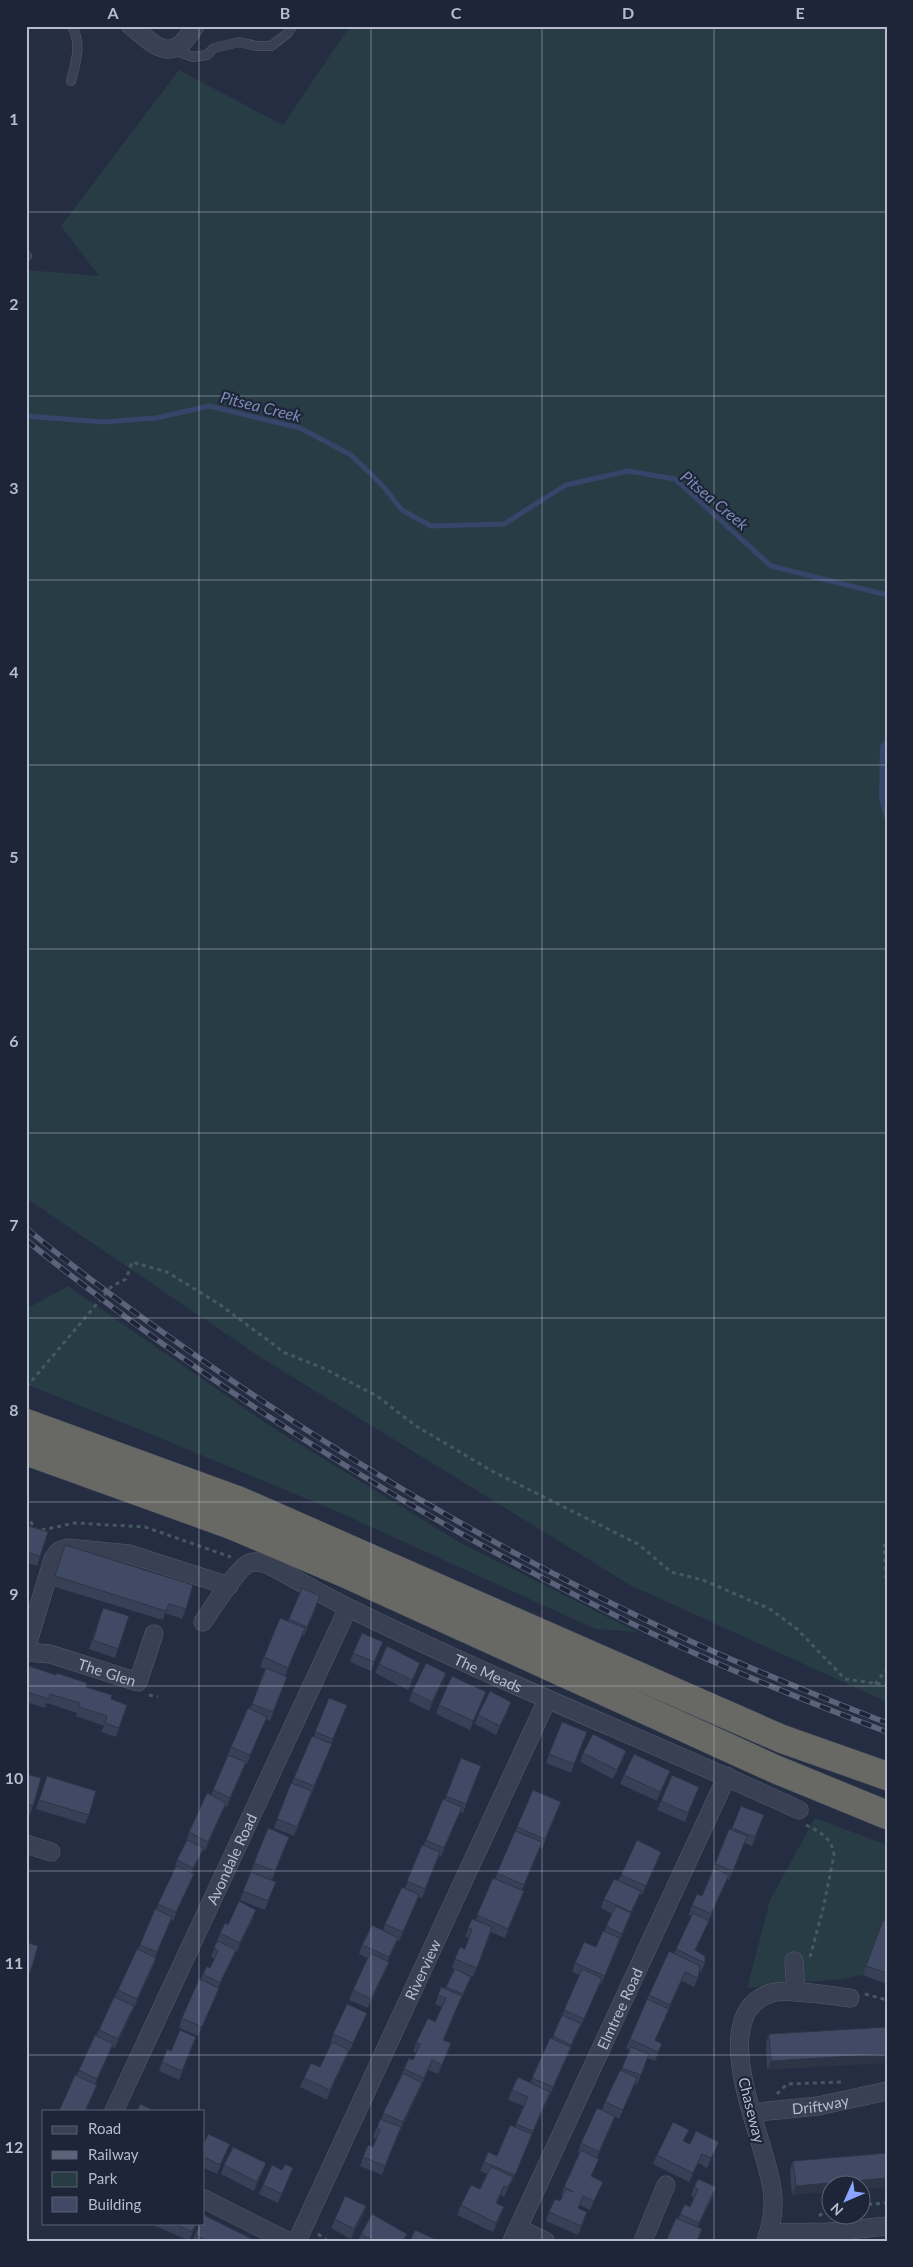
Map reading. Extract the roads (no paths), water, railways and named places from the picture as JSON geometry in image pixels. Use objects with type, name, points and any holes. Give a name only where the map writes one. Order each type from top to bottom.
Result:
[{"type":"highway","points":[[36,1426],[240,1501],[774,1735],[887,1776]]},
{"type":"highway","points":[[32,1453],[240,1528],[344,1573],[775,1769],[887,1815]]},
{"type":"street","points":[[131,26],[157,48],[171,49],[185,42],[195,26]]},
{"type":"street","points":[[27,1647],[53,1559],[59,1551],[68,1548],[129,1554],[229,1586],[203,1622]]},
{"type":"street","name":"The Meads","points":[[229,1586],[248,1563],[257,1561],[270,1565],[348,1608],[547,1700],[727,1776],[799,1810]]},
{"type":"street","name":"Avondale Road","points":[[114,2110],[348,1608]]},
{"type":"street","name":"The Glen","points":[[27,1647],[138,1682],[154,1634]]},
{"type":"street","name":"Riverview","points":[[296,2241],[547,1700]]},
{"type":"street","name":"Elmtree Road","points":[[515,2235],[727,1776]]},
{"type":"street","points":[[26,1844],[51,1852]]},
{"type":"street","points":[[794,1961],[796,1992],[850,1998]]},
{"type":"street","name":"Chaseway","points":[[767,2237],[774,2210],[772,2186],[741,2067],[739,2034],[743,2017],[752,2003],[773,1992],[796,1992]]},
{"type":"street","name":"Driftway","points":[[752,2114],[818,2106],[887,2091]]},
{"type":"street","points":[[644,2241],[666,2185]]},
{"type":"street","points":[[205,2200],[287,2241]]},
{"type":"street","points":[[767,2237],[887,2226]]},
{"type":"street","points":[[515,2235],[545,2241]]},
{"type":"lane","points":[[71,81],[78,48],[77,37],[72,26]]},
{"type":"lane","points":[[171,49],[193,57],[207,55],[214,48],[239,42],[256,46],[271,46],[287,34],[292,26]]},
{"type":"water","points":[[887,737],[887,828],[879,799],[880,746]]},
{"type":"waterway","name":"Pitsea Creek","points":[[26,416],[103,422],[156,418],[209,406],[300,428],[351,455],[382,485],[402,510],[431,526],[504,524],[566,485],[628,471],[675,479],[771,566],[887,595]]},
{"type":"railway","points":[[26,1228],[119,1301],[215,1369],[321,1439],[429,1505],[539,1566],[681,1637],[827,1700],[887,1723]]},
{"type":"railway","points":[[26,1240],[98,1297],[248,1403],[404,1501],[565,1590],[647,1631],[766,1684],[887,1732]]}]
